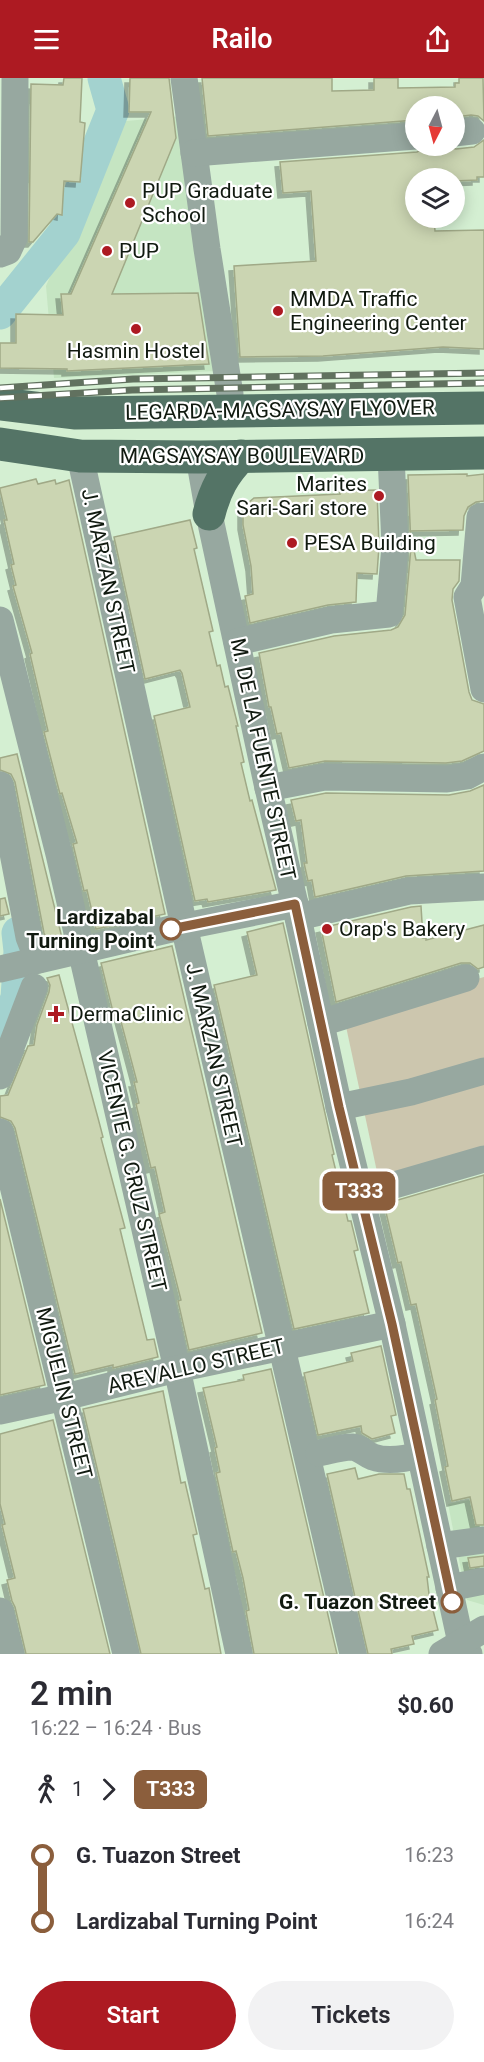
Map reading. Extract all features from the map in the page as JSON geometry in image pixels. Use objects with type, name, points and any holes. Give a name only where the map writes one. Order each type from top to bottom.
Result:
[{"type":"main road","name":"MAGSAYSAY BOULEVARD","points":[[0,403],[75,393],[484,392]]},
{"type":"main road","name":"MAGSAYSAY BOULEVARD","points":[[0,403],[77,436],[199,457],[484,453]]},
{"type":"main road","name":"LEGARDA-MAGSAYSAY FLYOVER","points":[[77,436],[484,408]]},
{"type":"main road","name":"LEGARDA-MAGSAYSAY FLYOVER","points":[[77,436],[484,429]]},
{"type":"main road","name":"MAGSAYSAY BOULEVARD","points":[[0,444],[77,436]]},
{"type":"main road","points":[[209,514],[220,482],[241,456]]},
{"type":"street","points":[[0,254],[8,251],[14,238],[15,78]]},
{"type":"street","points":[[184,78],[207,249],[230,394]]},
{"type":"street","points":[[194,153],[405,137]]},
{"type":"street","name":"J. MARZAN STREET","points":[[77,436],[184,926],[353,1654]]},
{"type":"street","points":[[237,642],[331,620],[389,614],[395,546],[391,456]]},
{"type":"street","name":"M. DE LA FUENTE STREET","points":[[199,457],[209,514],[268,788],[297,910],[339,1107],[392,1324],[449,1588],[457,1650]]},
{"type":"street","points":[[484,516],[480,517],[474,586],[467,597],[484,689]]},
{"type":"street","name":"VICENTE G. CRUZ STREET","points":[[0,620],[60,854],[239,1654]]},
{"type":"street","points":[[268,788],[325,777],[447,779],[467,776],[484,767]]},
{"type":"street","points":[[0,785],[34,970],[0,1076]]},
{"type":"street","points":[[1,969],[34,970],[81,950],[184,926],[409,891],[484,887]]},
{"type":"street","points":[[321,1023],[466,978]]},
{"type":"street","points":[[339,1107],[411,1092],[484,1071]]},
{"type":"street","name":"MIGUELIN STREET","points":[[0,1132],[126,1654]]},
{"type":"street","points":[[360,1195],[484,1159]]},
{"type":"street","name":"AREVALLO STREET","points":[[0,1411],[177,1369],[392,1324]]},
{"type":"street","points":[[319,1454],[348,1447],[361,1449],[379,1459],[406,1459],[420,1455]]},
{"type":"street","points":[[440,1546],[484,1540]]},
{"type":"street","points":[[449,1588],[484,1581]]},
{"type":"street","points":[[0,1611],[11,1654]]},
{"type":"street","points":[[457,1650],[484,1629]]},
{"type":"shaded area","points":[[182,116],[217,371],[54,378],[46,286],[115,122]]},
{"type":"shaded area","points":[[484,977],[484,1154],[380,1186],[344,1017]]},
{"type":"shaded area","points":[[484,1497],[484,1605],[467,1600],[448,1504]]},
{"type":"building","points":[[64,78],[82,78],[80,122],[85,123],[80,182],[64,181],[62,215],[57,214],[33,242],[29,242],[31,84],[63,85]]},
{"type":"building","points":[[130,78],[169,78],[176,138],[112,294],[198,293],[209,364],[67,371],[67,369],[0,368],[0,343],[16,343],[16,314],[63,315],[61,294],[71,294],[151,112],[129,112]]},
{"type":"building","points":[[202,78],[332,78],[332,91],[374,90],[374,78],[398,78],[398,88],[455,87],[455,83],[459,83],[459,78],[483,78],[484,121],[478,116],[465,116],[465,96],[405,96],[405,121],[208,136]]},
{"type":"building","points":[[484,140],[484,177],[477,177],[477,180],[465,181],[465,168],[405,168],[405,228],[435,228],[435,231],[484,230],[484,349],[443,347],[323,356],[240,357],[234,266],[316,261],[311,191],[283,193],[280,162],[405,153],[405,156],[465,156],[465,148],[474,147]]},
{"type":"building","points":[[484,474],[484,501],[476,502],[468,507],[464,516],[463,530],[410,531],[408,475]]},
{"type":"building","points":[[36,479],[38,484],[55,480],[56,484],[69,480],[165,914],[96,929],[73,844],[77,843],[62,793],[60,794],[44,732],[48,731],[30,654],[32,653],[13,586],[16,585],[11,565],[14,564],[0,490],[0,488]]},
{"type":"building","points":[[377,490],[379,546],[377,574],[357,573],[356,602],[328,605],[250,623],[245,596],[253,594],[251,566],[243,525],[243,510],[248,503],[254,498]]},
{"type":"building","points":[[190,520],[197,548],[194,549],[213,631],[209,632],[217,666],[220,665],[225,687],[228,686],[238,726],[236,726],[244,762],[241,763],[276,890],[208,902],[207,899],[195,901],[154,716],[190,707],[182,673],[180,670],[145,679],[114,537]]},
{"type":"building","points":[[410,533],[416,560],[460,560],[459,581],[453,589],[452,600],[469,692],[472,700],[484,704],[484,751],[462,761],[446,763],[325,761],[289,768],[281,733],[277,734],[271,707],[269,707],[259,653],[334,636],[391,630],[398,627],[405,615],[411,547]]},
{"type":"building","points":[[17,754],[62,938],[48,942],[44,933],[15,782],[11,774],[0,770],[0,758]]},
{"type":"building","points":[[484,785],[484,871],[406,876],[315,897],[312,880],[308,881],[304,863],[307,863],[301,820],[296,821],[291,800],[326,793],[449,795],[470,791]]},
{"type":"building","points":[[5,898],[9,914],[0,916],[0,899]]},
{"type":"building","points":[[421,906],[423,938],[426,940],[484,925],[484,967],[478,969],[470,963],[461,963],[336,1002],[321,928]]},
{"type":"building","points":[[283,923],[334,1154],[332,1155],[348,1221],[351,1221],[358,1250],[354,1251],[369,1313],[294,1329],[214,985],[257,975],[247,932]]},
{"type":"building","points":[[172,946],[262,1333],[189,1350],[178,1301],[181,1300],[159,1214],[165,1212],[155,1167],[151,1168],[136,1104],[139,1103],[134,1082],[137,1082],[119,1014],[114,1016],[101,963]]},
{"type":"building","points":[[59,975],[125,1228],[120,1229],[147,1340],[154,1339],[158,1357],[75,1374],[15,1128],[11,1121],[0,1117],[0,1096],[8,1095],[28,1046],[34,1045],[37,1025],[49,992],[50,985],[47,978]]},
{"type":"building","points":[[484,1175],[484,1525],[476,1525],[470,1497],[452,1501],[445,1467],[448,1466],[435,1400],[437,1399],[416,1304],[411,1305],[384,1204]]},
{"type":"building","points":[[0,1199],[45,1385],[0,1395]]},
{"type":"building","points":[[381,1346],[396,1415],[391,1416],[395,1433],[372,1439],[362,1433],[361,1426],[318,1435],[304,1373],[353,1361],[351,1353]]},
{"type":"building","points":[[271,1369],[337,1654],[254,1654],[243,1578],[236,1551],[233,1552],[216,1473],[220,1472],[215,1448],[217,1447],[203,1388],[244,1380],[243,1375]]},
{"type":"building","points":[[163,1391],[181,1483],[185,1482],[197,1534],[193,1535],[205,1589],[209,1588],[221,1654],[141,1654],[83,1409]]},
{"type":"building","points":[[53,1420],[110,1654],[26,1654],[12,1601],[7,1580],[15,1578],[2,1525],[5,1524],[0,1504],[0,1434]]},
{"type":"building","points":[[355,1468],[358,1479],[379,1474],[404,1474],[407,1489],[410,1489],[429,1577],[427,1577],[429,1594],[438,1630],[412,1636],[414,1644],[391,1649],[392,1654],[368,1654],[327,1474]]},
{"type":"building","points":[[484,1556],[484,1566],[470,1568],[468,1558]]},
{"type":"waterway","points":[[0,313],[64,233],[113,110],[104,78]]},
{"type":"waterway","points":[[2,1035],[17,998],[20,951],[18,933]]},
{"type":"railway","points":[[0,388],[133,379],[484,373]]},
{"type":"railway","points":[[0,398],[132,390],[484,383]]},
{"type":"bus line","name":"T333","points":[[171,929],[295,904],[339,1107],[392,1324],[452,1602]]},
{"type":"place","name":"PUP Graduate School","points":[[130,203]]},
{"type":"place","name":"PUP","points":[[107,251]]},
{"type":"place","name":"MMDA Traffic Engineering Center","points":[[278,311]]},
{"type":"place","name":"Hasmin Hostel","points":[[136,329]]},
{"type":"place","name":"Marites Sari-Sari store","points":[[379,496]]},
{"type":"place","name":"PESA Building","points":[[292,543]]},
{"type":"place","name":"Lardizabal Turning Point","points":[[171,929]]},
{"type":"place","name":"Orap's Bakery","points":[[327,929]]},
{"type":"place","name":"DermaClinic","points":[[56,1014]]},
{"type":"place","name":"G. Tuazon Street","points":[[452,1602]]}]
